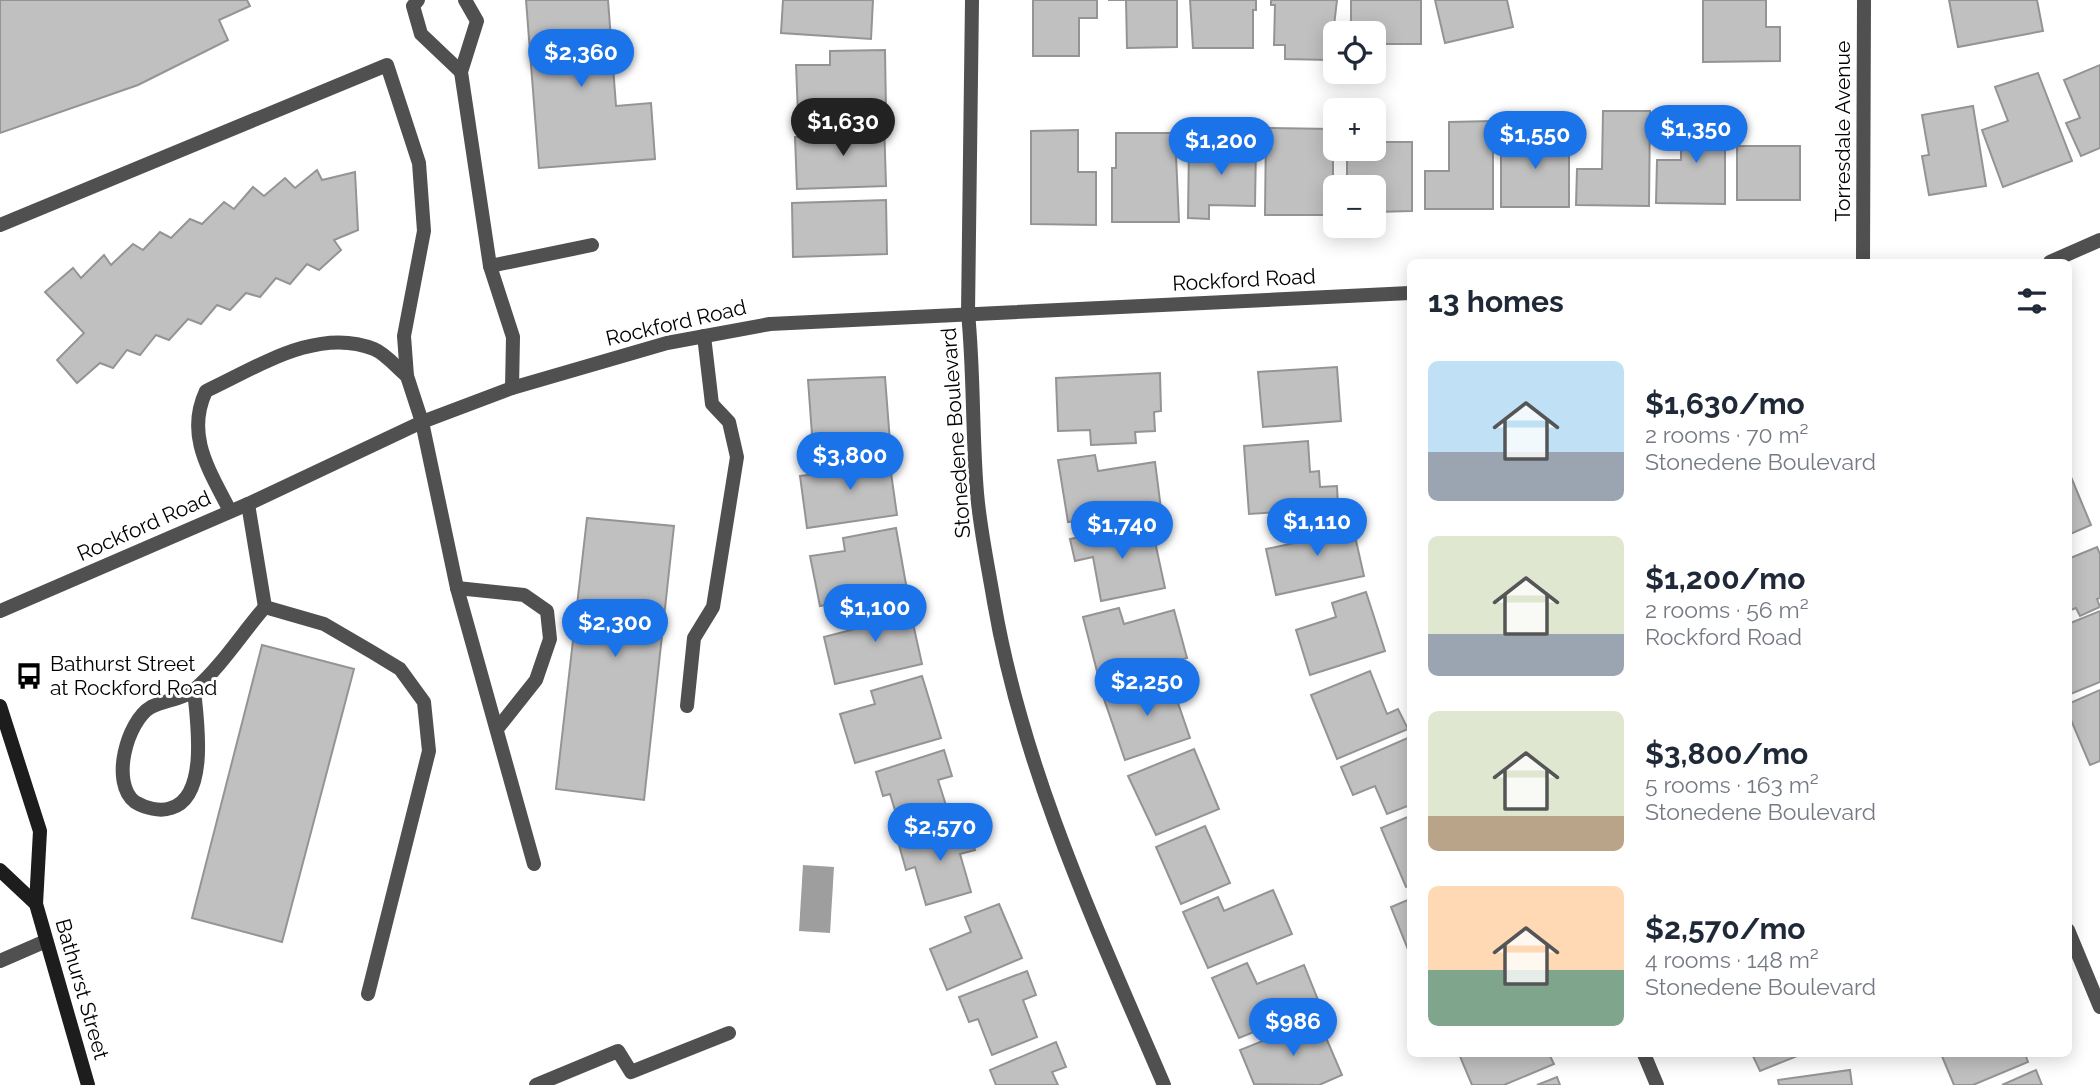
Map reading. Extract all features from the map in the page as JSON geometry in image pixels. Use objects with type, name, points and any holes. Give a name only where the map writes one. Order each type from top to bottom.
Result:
[{"type":"main road","name":"Bathurst Street","points":[[0,706],[40,831],[36,904],[88,1085]]},
{"type":"main road","name":"Bathurst Street","points":[[0,870],[36,904]]},
{"type":"street","points":[[418,0],[413,6],[421,34],[461,72]]},
{"type":"street","points":[[465,0],[477,21],[461,72],[490,266],[513,337],[512,388]]},
{"type":"street","name":"Stonedene Boulevard","points":[[972,0],[968,313],[977,493],[994,605],[1023,721],[1084,900],[1164,1085]]},
{"type":"street","name":"Torresdale Avenue","points":[[1863,259],[1864,0]]},
{"type":"street","points":[[0,225],[387,65],[419,163],[424,232],[404,336],[407,376],[422,422],[457,587],[534,864]]},
{"type":"street","points":[[2057,259],[2100,240]]},
{"type":"street","points":[[490,266],[592,245]]},
{"type":"street","name":"Rockford Road","points":[[0,611],[248,504],[422,422],[512,388],[667,342],[770,324],[1407,293]]},
{"type":"street","points":[[687,706],[694,638],[713,607],[737,457],[729,422],[712,404],[704,336]]},
{"type":"street","points":[[230,511],[196,437],[200,404],[206,391],[312,344],[347,342],[376,349],[407,376]]},
{"type":"street","points":[[194,690],[199,739],[193,785],[183,803],[169,810],[149,808],[134,801],[123,787],[120,770],[131,735],[148,709],[194,690],[265,607],[248,504]]},
{"type":"street","points":[[457,587],[524,595],[547,611],[550,639],[536,680],[497,729]]},
{"type":"street","points":[[265,607],[324,624],[372,652],[400,669],[424,702],[429,751],[368,994]]},
{"type":"street","points":[[2072,940],[2100,1007]]},
{"type":"street","points":[[0,961],[46,941]]},
{"type":"street","points":[[536,1085],[618,1051],[631,1072],[729,1033]]},
{"type":"street","points":[[1645,1057],[1657,1085]]},
{"type":"shaded area","points":[[803,865],[834,867],[830,933],[799,931]]},
{"type":"building","points":[[0,0],[247,0],[250,6],[219,20],[228,40],[138,85],[0,133]]},
{"type":"building","points":[[526,0],[608,0],[616,106],[651,103],[655,159],[539,168]]},
{"type":"building","points":[[783,0],[873,0],[871,39],[781,33]]},
{"type":"building","points":[[1033,0],[1097,0],[1097,18],[1079,18],[1079,56],[1033,56]]},
{"type":"building","points":[[1126,0],[1177,0],[1177,47],[1127,48]]},
{"type":"building","points":[[1190,0],[1256,0],[1256,10],[1253,10],[1253,48],[1193,48]]},
{"type":"building","points":[[1271,0],[1337,0],[1335,21],[1323,21],[1323,60],[1285,59],[1285,45],[1274,45],[1275,5],[1271,5]]},
{"type":"building","points":[[1351,0],[1421,0],[1421,44],[1386,44],[1386,21],[1351,21]]},
{"type":"building","points":[[1435,0],[1507,0],[1513,27],[1445,43]]},
{"type":"building","points":[[1703,0],[1766,0],[1766,27],[1780,27],[1780,61],[1703,62]]},
{"type":"building","points":[[1949,0],[2037,0],[2043,31],[1958,47]]},
{"type":"building","points":[[885,50],[886,113],[798,114],[796,65],[830,65],[830,51]]},
{"type":"building","points":[[2100,65],[2100,148],[2081,156],[2066,123],[2080,118],[2064,80]]},
{"type":"building","points":[[2038,73],[2072,161],[2003,187],[1982,130],[2008,121],[1995,87]]},
{"type":"building","points":[[1973,106],[1986,186],[1929,195],[1922,156],[1929,155],[1922,115]]},
{"type":"building","points":[[1603,111],[1650,111],[1649,206],[1576,205],[1577,169],[1602,169]]},
{"type":"building","points":[[1681,118],[1725,118],[1725,204],[1656,203],[1657,160],[1681,160]]},
{"type":"building","points":[[1493,121],[1493,209],[1425,209],[1425,171],[1449,171],[1449,122]]},
{"type":"building","points":[[884,122],[886,186],[797,189],[795,137],[831,136],[830,124]]},
{"type":"building","points":[[1266,128],[1323,129],[1323,161],[1333,161],[1333,175],[1323,175],[1323,215],[1265,215]]},
{"type":"building","points":[[1078,130],[1078,172],[1096,172],[1096,225],[1031,224],[1031,131]]},
{"type":"building","points":[[1116,133],[1175,133],[1179,222],[1112,222],[1112,168],[1116,168]]},
{"type":"building","points":[[1501,135],[1569,135],[1569,207],[1501,207]]},
{"type":"building","points":[[1386,142],[1412,142],[1412,211],[1386,212],[1386,175],[1347,175],[1347,161],[1386,161]]},
{"type":"building","points":[[1189,144],[1256,145],[1255,206],[1209,205],[1209,219],[1188,218]]},
{"type":"building","points":[[1737,146],[1800,146],[1800,200],[1737,200]]},
{"type":"building","points":[[317,170],[322,180],[355,172],[358,230],[334,240],[341,250],[319,270],[307,264],[290,284],[276,278],[260,297],[246,293],[230,310],[217,305],[201,324],[188,319],[169,340],[156,335],[140,355],[127,350],[113,368],[100,363],[77,383],[57,360],[84,333],[45,292],[73,268],[81,278],[104,255],[111,265],[133,244],[143,250],[160,232],[171,238],[190,219],[202,224],[224,202],[234,209],[253,187],[264,196],[285,178],[295,188]]},
{"type":"building","points":[[886,200],[887,254],[793,257],[792,203]]},
{"type":"building","points":[[1337,367],[1341,421],[1263,427],[1258,372]]},
{"type":"building","points":[[1160,373],[1161,411],[1154,412],[1155,431],[1135,432],[1136,443],[1091,445],[1090,430],[1058,431],[1056,378]]},
{"type":"building","points":[[885,377],[890,442],[813,448],[808,380]]},
{"type":"building","points":[[1308,441],[1310,472],[1319,471],[1320,487],[1337,486],[1338,508],[1249,514],[1244,446]]},
{"type":"building","points":[[888,452],[897,515],[807,528],[800,476],[835,472],[833,459]]},
{"type":"building","points":[[1095,455],[1098,471],[1155,462],[1161,509],[1068,522],[1058,460]]},
{"type":"building","points":[[2072,479],[2091,525],[2072,533]]},
{"type":"building","points":[[1350,514],[1364,576],[1276,595],[1266,549],[1318,538],[1315,522]]},
{"type":"building","points":[[587,518],[674,526],[644,800],[556,789]]},
{"type":"building","points":[[1151,523],[1165,588],[1101,601],[1093,557],[1075,561],[1070,539]]},
{"type":"building","points":[[896,528],[907,590],[820,606],[810,556],[845,551],[843,538]]},
{"type":"building","points":[[2097,547],[2100,554],[2100,598],[2097,599],[2100,607],[2080,616],[2076,608],[2072,610],[2072,557]]},
{"type":"building","points":[[1366,592],[1385,651],[1310,675],[1296,630],[1336,617],[1332,603]]},
{"type":"building","points":[[908,601],[922,664],[835,684],[824,637],[859,628],[856,613]]},
{"type":"building","points":[[1119,608],[1124,624],[1174,610],[1187,658],[1140,669],[1142,675],[1121,680],[1119,674],[1099,679],[1083,617]]},
{"type":"building","points":[[2100,611],[2100,682],[2072,693],[2072,622]]},
{"type":"building","points":[[262,645],[354,669],[282,942],[192,918]]},
{"type":"building","points":[[1370,671],[1387,714],[1398,709],[1407,729],[1337,759],[1311,695]]},
{"type":"building","points":[[922,676],[941,738],[855,763],[840,714],[875,704],[871,691]]},
{"type":"building","points":[[1169,677],[1190,738],[1125,760],[1104,699]]},
{"type":"building","points":[[2100,690],[2100,761],[2090,765],[2072,722],[2072,702]]},
{"type":"building","points":[[1407,738],[1407,806],[1387,814],[1375,786],[1353,795],[1341,767]]},
{"type":"building","points":[[1194,749],[1219,809],[1156,835],[1128,776]]},
{"type":"building","points":[[944,750],[952,776],[938,780],[950,818],[902,833],[890,794],[883,796],[876,772]]},
{"type":"building","points":[[1407,817],[1406,887],[1381,828]]},
{"type":"building","points":[[968,825],[975,850],[960,854],[971,892],[926,905],[915,867],[906,870],[899,845]]},
{"type":"building","points":[[1205,826],[1230,883],[1181,904],[1156,847]]},
{"type":"building","points":[[1273,890],[1292,934],[1208,968],[1183,912],[1218,897],[1224,911]]},
{"type":"building","points":[[1407,900],[1407,947],[1391,907]]},
{"type":"building","points":[[999,904],[1022,958],[947,990],[930,949],[971,932],[965,917]]},
{"type":"building","points":[[1247,963],[1257,984],[1304,965],[1320,1005],[1239,1038],[1212,978]]},
{"type":"building","points":[[1027,971],[1036,995],[1023,1000],[1037,1037],[992,1055],[978,1019],[969,1022],[959,997]]},
{"type":"building","points":[[1318,1019],[1342,1075],[1319,1085],[1254,1084],[1240,1050]]},
{"type":"building","points":[[1056,1042],[1066,1067],[1052,1072],[1058,1085],[996,1085],[990,1070]]},
{"type":"building","points":[[1460,1057],[1550,1057],[1554,1064],[1504,1085],[1472,1085]]},
{"type":"building","points":[[1753,1057],[1795,1057],[1760,1071]]},
{"type":"building","points":[[1942,1057],[2026,1057],[2028,1062],[1973,1085],[1954,1085]]},
{"type":"building","points":[[1850,1070],[1852,1085],[1779,1085],[1778,1080]]},
{"type":"building","points":[[2036,1070],[2042,1085],[2002,1085]]},
{"type":"building","points":[[1557,1077],[1560,1085],[1537,1085]]},
{"type":"place","name":"Bathurst Street at Rockford Road","points":[[29,676]]}]
